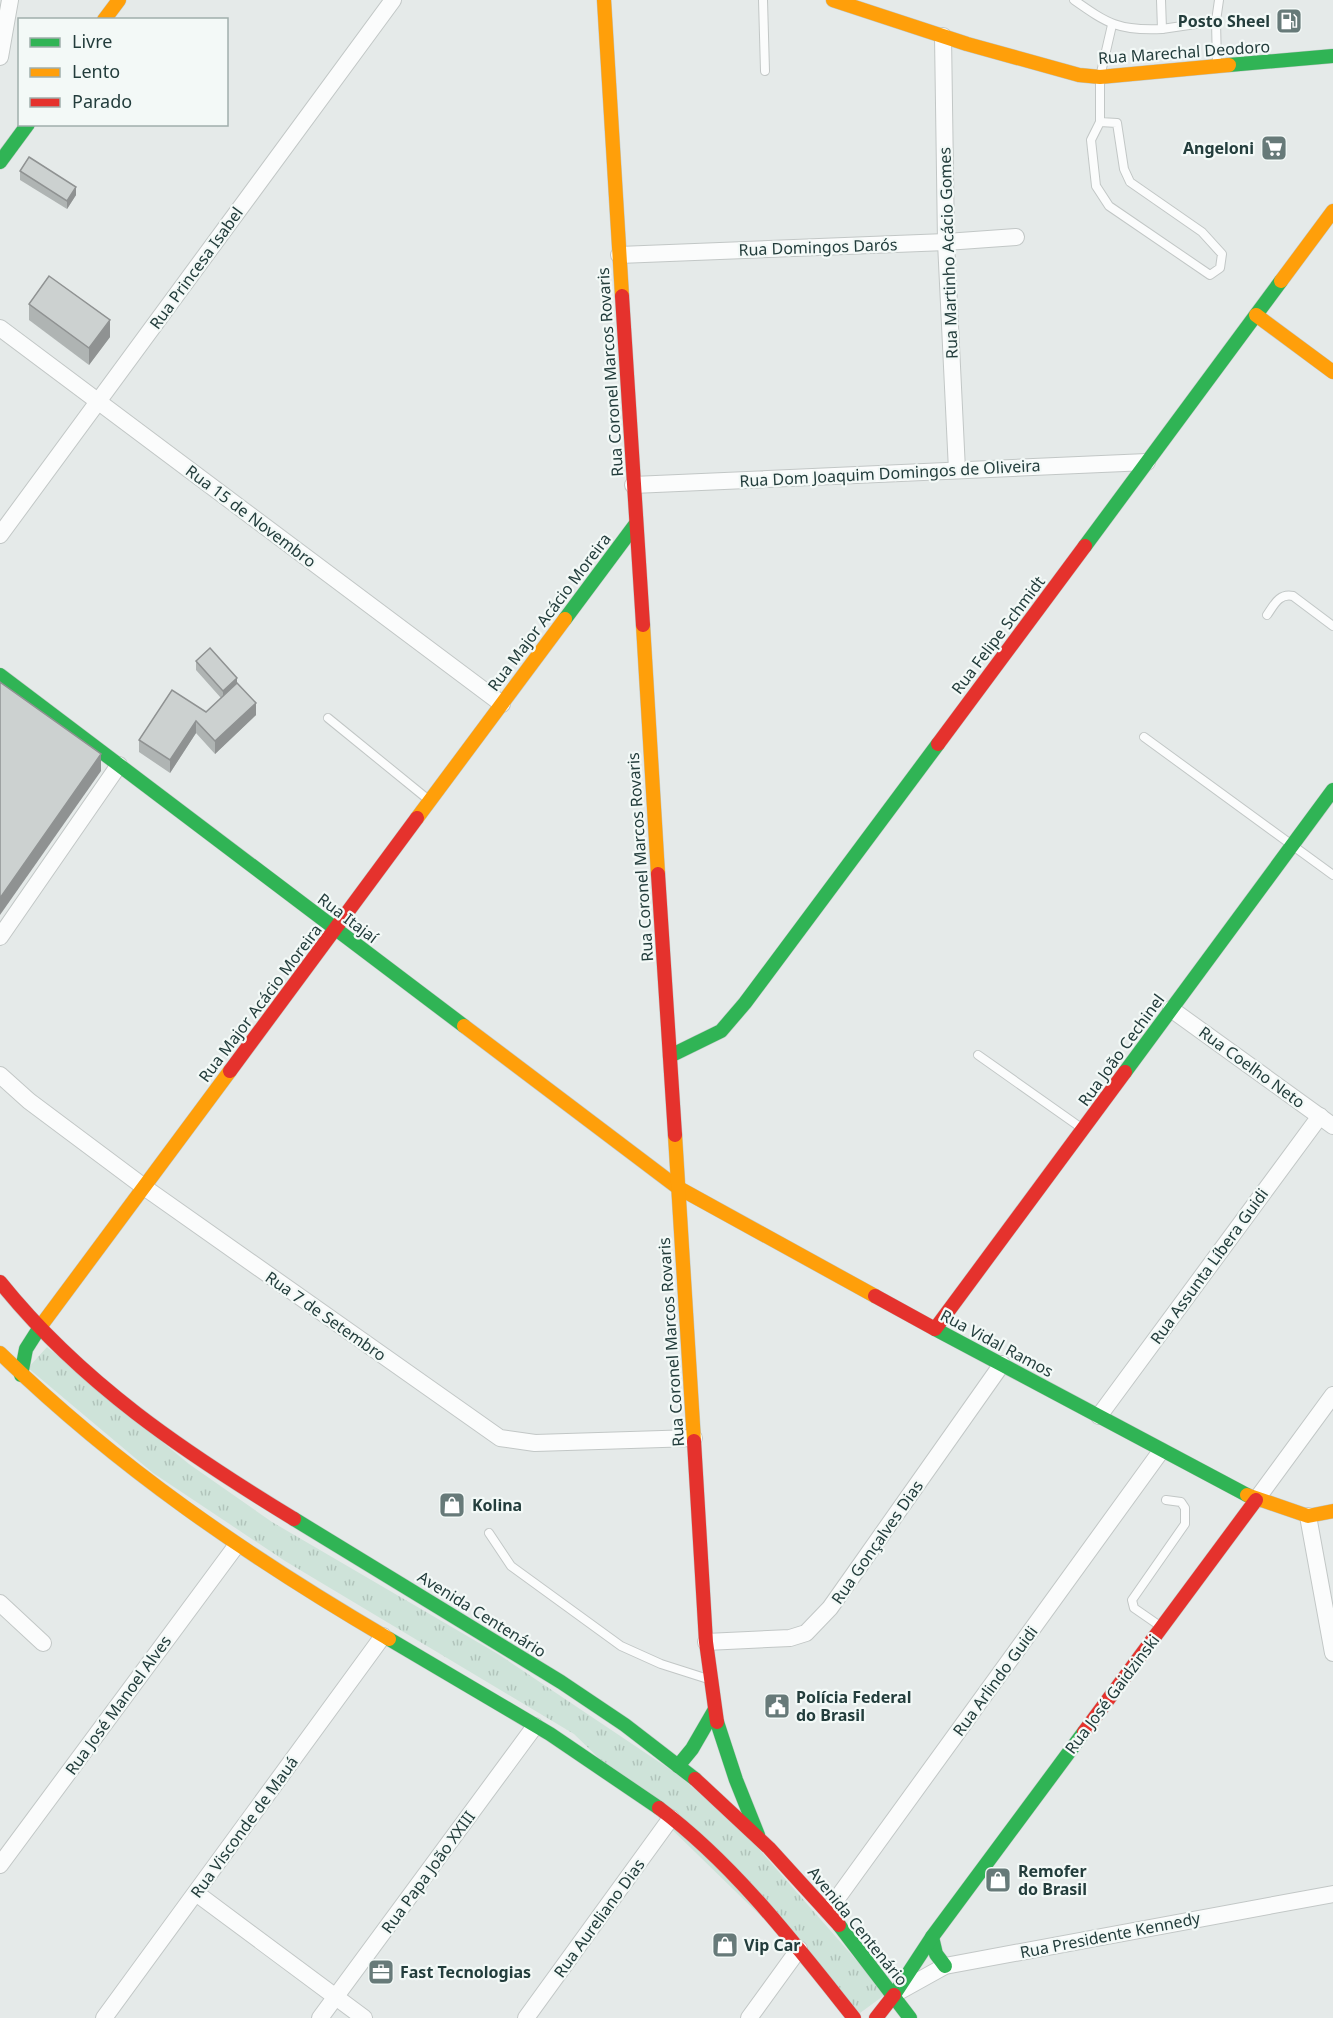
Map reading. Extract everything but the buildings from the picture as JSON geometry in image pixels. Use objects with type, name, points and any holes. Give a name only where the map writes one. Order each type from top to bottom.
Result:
[{"type":"main road","points":[[106,18],[119,0]]},
{"type":"main road","name":"Rua Coronel Marcos Rovaris","points":[[604,0],[634,525],[706,1642],[714,1711],[736,1780],[758,1836]]},
{"type":"main road","name":"Rua Marechal Deodoro","points":[[833,0],[942,36],[1079,75],[1100,77],[1333,56]]},
{"type":"main road","points":[[0,162],[26,126]]},
{"type":"main road","name":"Rua Felipe Schmidt","points":[[670,1056],[708,1038],[733,1019],[1333,211]]},
{"type":"main road","points":[[1256,315],[1333,372]]},
{"type":"main road","name":"Rua Major Acácio Moreira","points":[[21,1375],[21,1357],[25,1346],[634,525]]},
{"type":"main road","name":"Rua Itajaí","points":[[0,675],[677,1187]]},
{"type":"main road","name":"Rua João Cechinel","points":[[935,1329],[1333,790]]},
{"type":"main road","name":"Rua Vidal Ramos","points":[[677,1187],[1161,1451],[1256,1500],[1308,1515]]},
{"type":"main road","name":"Avenida Centenário","points":[[2,1290],[90,1375],[165,1438],[219,1474],[513,1651],[616,1719],[678,1766],[758,1836],[828,1911],[910,2018]]},
{"type":"main road","points":[[0,1353],[21,1375],[116,1460],[236,1546],[535,1726],[671,1818],[705,1845],[799,1949],[854,2018]]},
{"type":"main road","name":"Rua José Gaidzinski","points":[[876,2018],[932,1937],[1256,1500]]},
{"type":"main road","points":[[1308,1515],[1333,1512]]},
{"type":"main road","points":[[678,1766],[692,1749],[714,1711]]},
{"type":"main road","points":[[932,1937],[936,1954],[945,1966]]},
{"type":"street","points":[[0,57],[10,0]]},
{"type":"street","name":"Rua Princesa Isabel","points":[[0,535],[393,0]]},
{"type":"street","name":"Rua Martinho Acácio Gomes","points":[[942,36],[946,242],[957,470]]},
{"type":"street","name":"Rua Domingos Darós","points":[[619,255],[946,242],[1016,237]]},
{"type":"street","name":"Rua 15 de Novembro","points":[[0,328],[502,704]]},
{"type":"street","name":"Rua Dom Joaquim Domingos de Oliveira","points":[[633,485],[1147,462]]},
{"type":"street","points":[[0,937],[119,765]]},
{"type":"street","name":"Rua Coelho Neto","points":[[1172,1008],[1327,1121]]},
{"type":"street","name":"Rua 7 de Setembro","points":[[0,1075],[29,1101],[144,1187],[500,1438],[535,1443],[694,1438]]},
{"type":"street","name":"Rua Assunta Líbera Guidi","points":[[1099,1416],[1327,1121]]},
{"type":"street","name":"Rua Gonçalves Dias","points":[[706,1642],[790,1638],[806,1633],[830,1608],[1002,1364]]},
{"type":"street","name":"Rua José Gaidzinski","points":[[1256,1500],[1333,1395]]},
{"type":"street","name":"Rua Arlindo Guidi","points":[[828,1911],[1161,1451]]},
{"type":"street","points":[[1308,1515],[1333,1653]]},
{"type":"street","name":"Rua José Manoel Alves","points":[[0,1865],[236,1546]]},
{"type":"street","points":[[0,1603],[43,1642]]},
{"type":"street","name":"Rua Visconde de Mauá","points":[[104,2018],[383,1636]]},
{"type":"street","name":"Rua Papa João XXIII","points":[[320,2018],[535,1726]]},
{"type":"street","name":"Rua Aureliano Dias","points":[[526,2018],[671,1818]]},
{"type":"street","points":[[196,1893],[364,2018]]},
{"type":"street","name":"Rua Presidente Kennedy","points":[[894,1995],[917,1979],[945,1966],[1333,1894]]},
{"type":"street","points":[[748,2018],[799,1949]]},
{"type":"lane","points":[[764,0],[765,71]]},
{"type":"lane","points":[[1074,0],[1112,25],[1137,30],[1162,29],[1216,21]]},
{"type":"lane","points":[[1161,0],[1162,29]]},
{"type":"lane","points":[[1217,68],[1216,21],[1219,0]]},
{"type":"lane","points":[[1100,122],[1117,123],[1124,169],[1130,182],[1202,232],[1222,254],[1220,268],[1210,275],[1108,206],[1096,186],[1091,140],[1100,122],[1100,77],[1112,25]]},
{"type":"lane","points":[[1267,615],[1280,597],[1287,594],[1333,626]]},
{"type":"lane","points":[[328,718],[430,801]]},
{"type":"lane","points":[[1144,736],[1333,875]]},
{"type":"lane","points":[[978,1055],[1083,1129]]},
{"type":"lane","points":[[1162,1627],[1134,1608],[1132,1600],[1185,1524],[1185,1508],[1181,1502],[1166,1500]]},
{"type":"lane","points":[[489,1533],[511,1566],[621,1646],[661,1664],[711,1680]]},
{"type":"green space","points":[[47,1347],[189,1464],[272,1522],[498,1654],[677,1774],[744,1832],[886,1994],[860,2013],[574,1734],[285,1561],[153,1473],[28,1368]]},
{"type":"traffic: fast","points":[[1229,65],[1333,56]]},
{"type":"traffic: fast","points":[[0,162],[27,126]]},
{"type":"traffic: fast","points":[[1085,546],[1281,281]]},
{"type":"traffic: fast","points":[[565,619],[635,525]]},
{"type":"traffic: fast","points":[[0,675],[464,1026]]},
{"type":"traffic: fast","points":[[670,1056],[721,1031],[745,1003],[938,744]]},
{"type":"traffic: fast","points":[[1125,1072],[1333,790]]},
{"type":"traffic: fast","points":[[21,1375],[26,1349],[40,1327]]},
{"type":"traffic: fast","points":[[935,1329],[1247,1495]]},
{"type":"traffic: fast","points":[[294,1519],[561,1682],[625,1725],[695,1779]]},
{"type":"traffic: fast","points":[[389,1639],[550,1734],[659,1808]]},
{"type":"traffic: fast","points":[[678,1766],[692,1749],[714,1711]]},
{"type":"traffic: fast","points":[[717,1722],[736,1780],[758,1835]]},
{"type":"traffic: fast","points":[[894,1995],[932,1937],[1084,1732]]},
{"type":"traffic: fast","points":[[839,1925],[910,2018]]},
{"type":"traffic: fast","points":[[932,1937],[936,1954],[945,1966]]},
{"type":"traffic: slow","points":[[106,18],[119,0]]},
{"type":"traffic: slow","points":[[604,0],[622,296]]},
{"type":"traffic: slow","points":[[833,0],[967,44],[1079,75],[1100,77],[1229,65]]},
{"type":"traffic: slow","points":[[1281,281],[1333,211]]},
{"type":"traffic: slow","points":[[1256,315],[1333,372]]},
{"type":"traffic: slow","points":[[417,818],[565,619]]},
{"type":"traffic: slow","points":[[643,625],[658,874]]},
{"type":"traffic: slow","points":[[464,1026],[677,1187],[875,1296]]},
{"type":"traffic: slow","points":[[40,1327],[230,1071]]},
{"type":"traffic: slow","points":[[675,1135],[694,1441]]},
{"type":"traffic: slow","points":[[0,1353],[90,1434],[186,1508],[286,1576],[389,1639]]},
{"type":"traffic: slow","points":[[1247,1495],[1308,1516],[1333,1511]]},
{"type":"traffic: jam","points":[[622,296],[643,625]]},
{"type":"traffic: jam","points":[[938,744],[1085,546]]},
{"type":"traffic: jam","points":[[230,1071],[417,818]]},
{"type":"traffic: jam","points":[[658,874],[675,1135]]},
{"type":"traffic: jam","points":[[875,1296],[935,1329],[1125,1072]]},
{"type":"traffic: jam","points":[[0,1282],[31,1318],[100,1384],[174,1441],[294,1519]]},
{"type":"traffic: jam","points":[[694,1441],[706,1642],[717,1722]]},
{"type":"traffic: jam","points":[[1084,1732],[1256,1500]]},
{"type":"traffic: jam","points":[[695,1779],[769,1848],[839,1925]]},
{"type":"traffic: jam","points":[[659,1808],[687,1830],[739,1880],[854,2018]]},
{"type":"traffic: jam","points":[[876,2018],[894,1995]]},
{"type":"place","name":"Posto Sheel","points":[[1289,21]]},
{"type":"place","name":"Angeloni","points":[[1274,148]]},
{"type":"place","name":"Kolina","points":[[452,1505]]},
{"type":"place","name":"Polícia Federal do Brasil","points":[[777,1706]]},
{"type":"place","name":"Remofer do Brasil","points":[[998,1880]]},
{"type":"place","name":"Vip Car","points":[[725,1945]]},
{"type":"place","name":"Fast Tecnologias","points":[[381,1972]]}]
